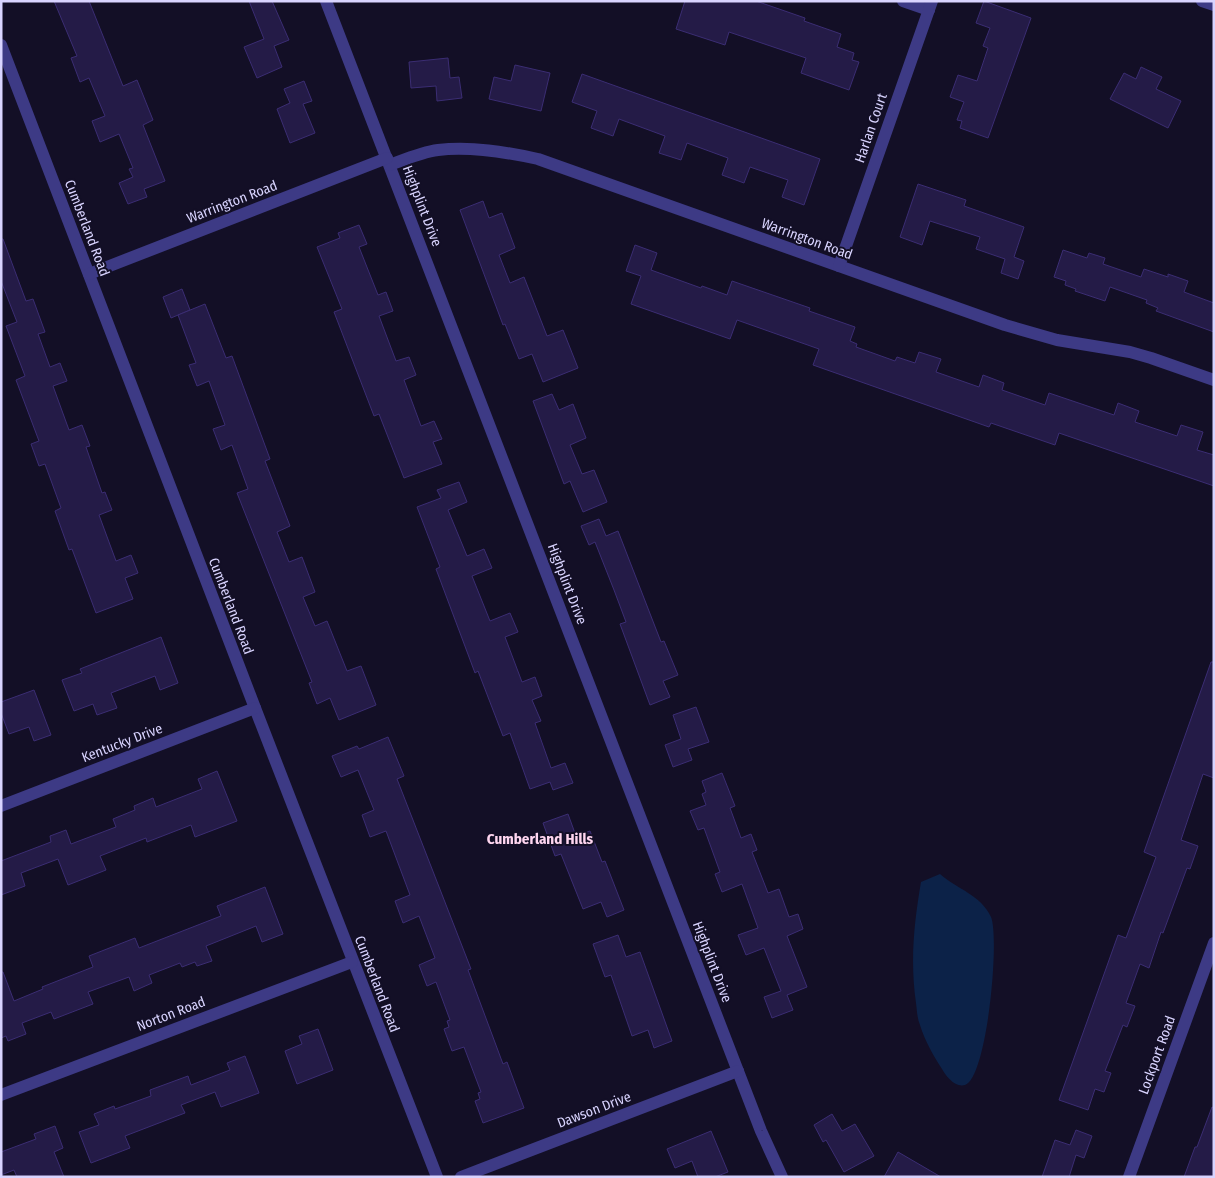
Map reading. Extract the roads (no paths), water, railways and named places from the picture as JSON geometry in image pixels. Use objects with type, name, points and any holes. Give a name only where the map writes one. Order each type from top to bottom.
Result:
[{"type":"street","name":"Highplint Drive","points":[[326,1],[738,1071],[782,1177]]},
{"type":"street","points":[[902,1],[930,6]]},
{"type":"street","points":[[1202,1],[1214,5]]},
{"type":"street","name":"Harlan Court","points":[[839,266],[930,6]]},
{"type":"street","name":"Cumberland Road","points":[[1,45],[254,708],[437,1177]]},
{"type":"street","name":"Warrington Road","points":[[89,274],[389,162],[438,150],[489,150],[538,159],[1031,333],[1057,340],[1130,352],[1214,380]]},
{"type":"street","name":"Kentucky Drive","points":[[1,806],[254,708]]},
{"type":"street","name":"Lockport Road","points":[[1129,1177],[1214,943]]},
{"type":"street","name":"Norton Road","points":[[1,1095],[352,962]]},
{"type":"street","name":"Dawson Drive","points":[[461,1177],[738,1071]]},
{"type":"water","points":[[940,874],[975,898],[987,909],[991,917],[993,930],[993,978],[985,1035],[980,1059],[973,1077],[965,1085],[958,1085],[951,1081],[935,1058],[918,1020],[914,987],[916,912],[921,882]]},
{"type":"district","name":"Cumberland Hills","points":[[540,839]]}]
